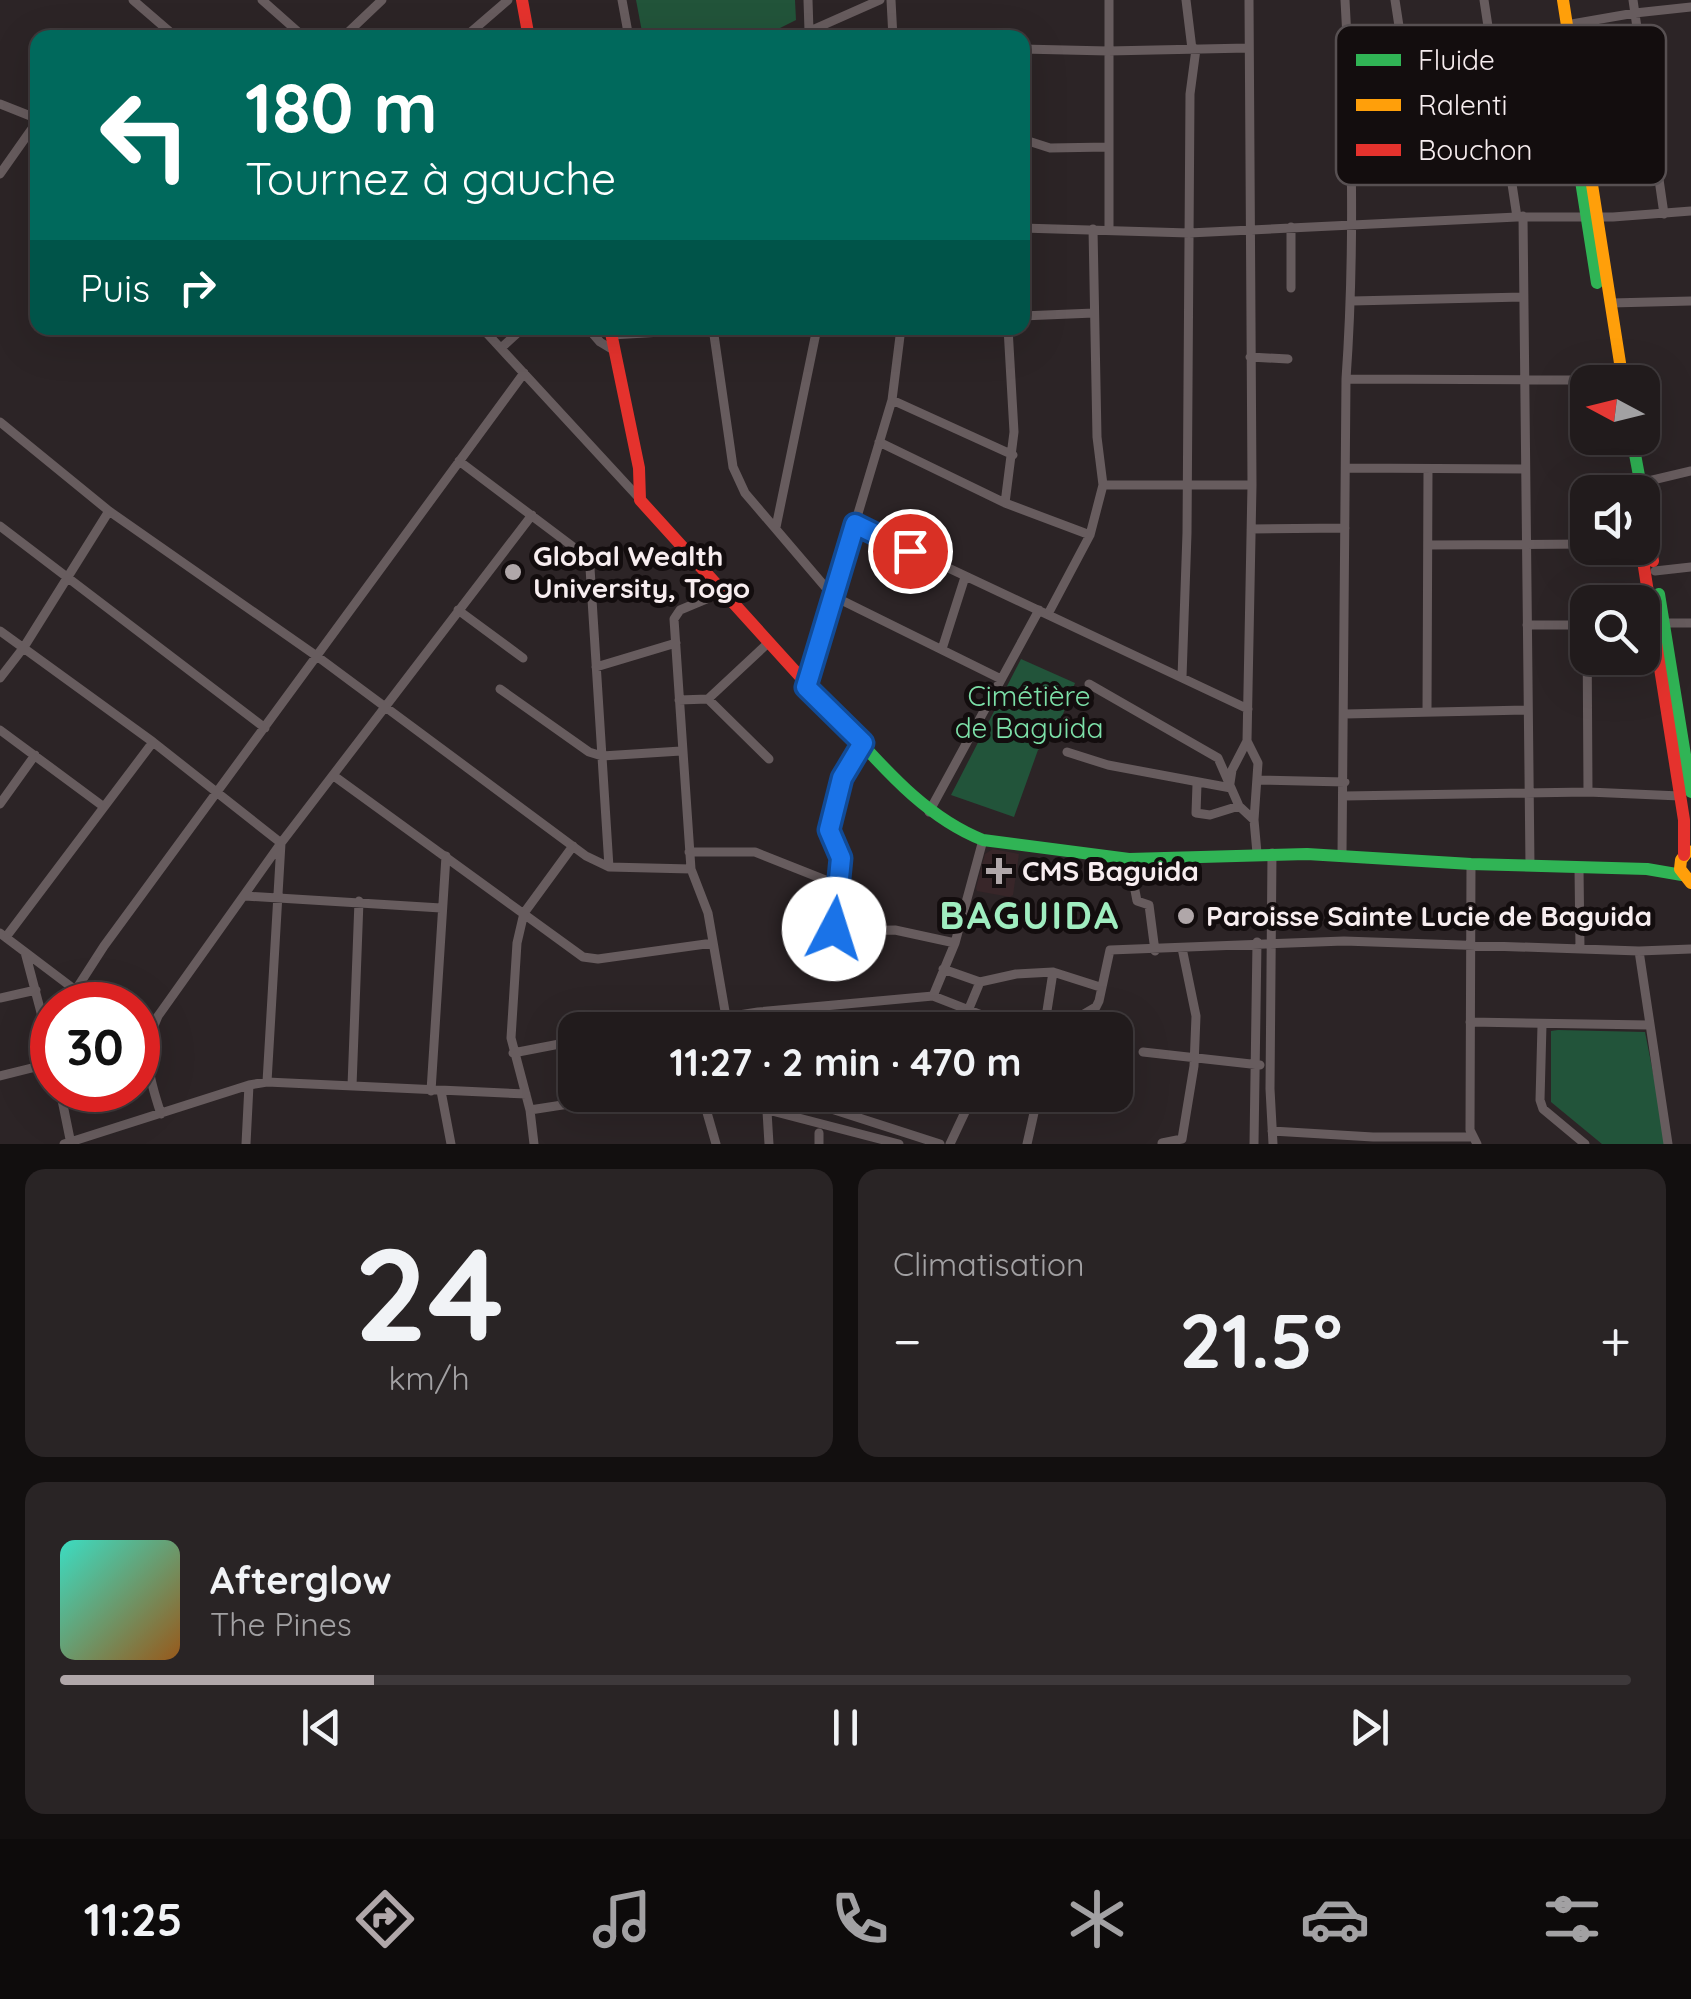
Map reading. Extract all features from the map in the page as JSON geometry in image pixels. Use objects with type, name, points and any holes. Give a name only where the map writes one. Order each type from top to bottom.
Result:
[{"type":"main road","points":[[522,0],[528,30]]},
{"type":"main road","points":[[1553,0],[1557,25]]},
{"type":"main road","points":[[1563,0],[1566,25]]},
{"type":"main road","points":[[1585,185],[1613,365]]},
{"type":"main road","points":[[1586,185],[1611,303],[1615,365]]},
{"type":"main road","points":[[612,335],[639,468],[640,500],[806,687],[929,812],[983,840],[1128,859],[1257,853],[1342,855],[1471,864],[1647,869],[1688,881],[1686,794],[1660,656]]},
{"type":"main road","points":[[1654,565],[1655,585]]},
{"type":"main road","points":[[1647,869],[1686,854]]},
{"type":"street","points":[[262,0],[296,30]]},
{"type":"street","points":[[350,30],[382,0]]},
{"type":"street","points":[[473,30],[508,0]]},
{"type":"street","points":[[622,0],[628,30]]},
{"type":"street","points":[[808,0],[809,30]]},
{"type":"street","points":[[811,30],[880,0]]},
{"type":"street","points":[[891,0],[893,30]]},
{"type":"street","points":[[1108,230],[1109,0]]},
{"type":"street","points":[[1182,677],[1190,94],[1194,49],[1186,0]]},
{"type":"street","points":[[1230,785],[1232,770],[1248,741],[1252,485],[1248,0]]},
{"type":"street","points":[[1345,0],[1346,25]]},
{"type":"street","points":[[1395,0],[1399,25]]},
{"type":"street","points":[[1484,0],[1488,25]]},
{"type":"street","points":[[1633,0],[1637,25]]},
{"type":"street","points":[[140,3],[169,30]]},
{"type":"street","points":[[1566,25],[1691,7]]},
{"type":"street","points":[[1030,48],[1108,52],[1248,48]]},
{"type":"street","points":[[0,104],[30,116]]},
{"type":"street","points":[[0,174],[30,131]]},
{"type":"street","points":[[1030,142],[1050,148],[1108,147]]},
{"type":"street","points":[[1342,855],[1346,379],[1352,301],[1352,185]]},
{"type":"street","points":[[1513,185],[1520,216],[1526,380],[1530,866]]},
{"type":"street","points":[[1660,185],[1664,214]]},
{"type":"street","points":[[1030,228],[1189,232],[1691,210]]},
{"type":"street","points":[[1291,228],[1291,288]]},
{"type":"street","points":[[929,812],[1001,679],[1090,535],[1103,484],[1097,436],[1094,229]]},
{"type":"street","points":[[1352,301],[1523,298]]},
{"type":"street","points":[[1611,303],[1691,301]]},
{"type":"street","points":[[1030,316],[1094,313]]},
{"type":"street","points":[[489,335],[640,500]]},
{"type":"street","points":[[501,348],[515,335]]},
{"type":"street","points":[[594,335],[615,351]]},
{"type":"street","points":[[714,335],[737,480],[833,596],[1001,679]]},
{"type":"street","points":[[776,527],[816,335]]},
{"type":"street","points":[[806,687],[892,400],[901,335]]},
{"type":"street","points":[[1006,503],[1013,455],[1008,335]]},
{"type":"street","points":[[1250,357],[1288,358]]},
{"type":"street","points":[[79,982],[524,373]]},
{"type":"street","points":[[1346,379],[1570,381]]},
{"type":"street","points":[[892,400],[1013,455]]},
{"type":"street","points":[[0,422],[109,511],[386,706],[597,863],[610,867],[690,869]]},
{"type":"street","points":[[880,442],[1006,503],[1090,535]]},
{"type":"street","points":[[459,462],[580,552],[590,568],[610,867]]},
{"type":"street","points":[[1346,468],[1525,469]]},
{"type":"street","points":[[1427,711],[1428,470]]},
{"type":"street","points":[[1660,483],[1691,471]]},
{"type":"street","points":[[1103,484],[1252,485]]},
{"type":"street","points":[[0,678],[24,647],[109,511]]},
{"type":"street","points":[[161,1114],[146,1068],[152,1029],[281,843],[532,515]]},
{"type":"street","points":[[855,524],[1248,709]]},
{"type":"street","points":[[0,526],[265,728]]},
{"type":"street","points":[[1252,529],[1345,528]]},
{"type":"street","points":[[1428,544],[1570,544]]},
{"type":"street","points":[[1655,571],[1691,567]]},
{"type":"street","points":[[942,649],[965,577]]},
{"type":"street","points":[[723,592],[675,614],[690,869],[705,899],[725,1012]]},
{"type":"street","points":[[458,610],[523,658]]},
{"type":"street","points":[[1660,624],[1691,623]]},
{"type":"street","points":[[1527,625],[1570,625]]},
{"type":"street","points":[[0,630],[154,742],[281,843]]},
{"type":"street","points":[[596,667],[676,643]]},
{"type":"street","points":[[679,700],[708,699],[767,644]]},
{"type":"street","points":[[1587,675],[1588,792]]},
{"type":"street","points":[[1089,684],[1218,758],[1239,806],[1254,820]]},
{"type":"street","points":[[500,689],[578,746],[602,756],[681,751]]},
{"type":"street","points":[[708,699],[769,758]]},
{"type":"street","points":[[1345,714],[1526,710]]},
{"type":"street","points":[[0,730],[104,806]]},
{"type":"street","points":[[1248,741],[1254,750],[1258,780],[1254,820],[1257,853]]},
{"type":"street","points":[[65,982],[3,935],[154,742]]},
{"type":"street","points":[[863,743],[842,778],[829,830],[840,852],[834,929],[894,930],[955,944]]},
{"type":"street","points":[[1067,752],[1198,784],[1230,785]]},
{"type":"street","points":[[0,804],[35,755]]},
{"type":"street","points":[[334,776],[584,957],[713,943]]},
{"type":"street","points":[[1258,780],[1345,782]]},
{"type":"street","points":[[1198,784],[1196,813],[1210,814],[1239,806]]},
{"type":"street","points":[[1344,796],[1686,794]]},
{"type":"street","points":[[933,996],[955,944],[983,840]]},
{"type":"street","points":[[267,1082],[281,843]]},
{"type":"street","points":[[534,1144],[530,1110],[514,1053],[517,943],[524,913],[573,846]]},
{"type":"street","points":[[689,852],[755,852],[838,885]]},
{"type":"street","points":[[1272,853],[1273,1144]]},
{"type":"street","points":[[446,856],[436,1091],[452,1144]]},
{"type":"street","points":[[1128,859],[1137,901],[1148,905],[1155,950]]},
{"type":"street","points":[[1272,1131],[1373,1141],[1475,1141],[1470,1022],[1471,864]]},
{"type":"street","points":[[1579,868],[1580,949]]},
{"type":"street","points":[[245,896],[441,908]]},
{"type":"street","points":[[352,1086],[358,901]]},
{"type":"street","points":[[1088,1012],[1096,1007],[1110,950],[1270,941],[1691,949]]},
{"type":"street","points":[[1254,1144],[1257,942]]},
{"type":"street","points":[[1162,1143],[1182,1138],[1194,1058],[1195,1005],[1182,948]]},
{"type":"street","points":[[1640,951],[1668,1144]]},
{"type":"street","points":[[25,952],[34,982]]},
{"type":"street","points":[[943,969],[980,982],[1016,974],[1053,972],[1100,987]]},
{"type":"street","points":[[1047,1012],[1053,972]]},
{"type":"street","points":[[967,1012],[980,982]]},
{"type":"street","points":[[0,998],[30,991]]},
{"type":"street","points":[[758,1012],[933,996],[974,1012]]},
{"type":"street","points":[[1470,1022],[1649,1025]]},
{"type":"street","points":[[1542,1025],[1542,1108],[1585,1144]]},
{"type":"street","points":[[514,1053],[558,1045]]},
{"type":"street","points":[[1143,1052],[1270,1066]]},
{"type":"street","points":[[0,1076],[30,1068]]},
{"type":"street","points":[[64,1112],[69,1143],[249,1084],[267,1082],[526,1094]]},
{"type":"street","points":[[246,1144],[249,1084]]},
{"type":"street","points":[[530,1110],[558,1106]]},
{"type":"street","points":[[702,1144],[715,1143],[707,1112]]},
{"type":"street","points":[[768,1112],[769,1144]]},
{"type":"street","points":[[776,1112],[899,1144]]},
{"type":"street","points":[[841,1112],[940,1144]]},
{"type":"street","points":[[950,1144],[965,1112]]},
{"type":"street","points":[[1028,1144],[1035,1112]]},
{"type":"shaded area","name":"CMS Baguida","points":[[993,849],[1019,854],[1010,897],[977,891],[985,854]]},
{"type":"green space","points":[[636,0],[795,0],[796,20],[776,30],[642,30]]},
{"type":"green space","name":"Cimétière de Baguida","points":[[1021,659],[1075,683],[1053,740],[1038,750],[1014,817],[951,795]]},
{"type":"green space","points":[[1551,1031],[1645,1032],[1667,1144],[1602,1144],[1551,1102]]},
{"type":"traffic: fast","points":[[1582,185],[1597,283]]},
{"type":"traffic: fast","points":[[1635,455],[1639,475]]},
{"type":"traffic: fast","points":[[1660,600],[1691,792]]},
{"type":"traffic: fast","points":[[824,703],[916,798],[959,829],[983,840],[1129,859],[1307,854],[1647,869],[1682,875]]},
{"type":"traffic: slow","points":[[1563,0],[1567,25]]},
{"type":"traffic: slow","points":[[1592,185],[1620,365]]},
{"type":"traffic: slow","points":[[1688,851],[1680,869],[1691,883]]},
{"type":"traffic: jam","points":[[522,0],[528,30]]},
{"type":"traffic: jam","points":[[611,335],[639,468],[640,500],[824,703]]},
{"type":"traffic: jam","points":[[1644,565],[1684,820],[1684,855]]},
{"type":"place","name":"Global Wealth University, Togo","points":[[513,572]]},
{"type":"place","name":"CMS Baguida","points":[[999,871]]},
{"type":"place","name":"Paroisse Sainte Lucie de Baguida","points":[[1186,916]]},
{"type":"district","name":"BAGUIDA","points":[[1030,916]]},
{"type":"route","points":[[834,929],[841,858],[829,830],[842,778],[863,743],[806,687],[855,524],[910,551]]}]
